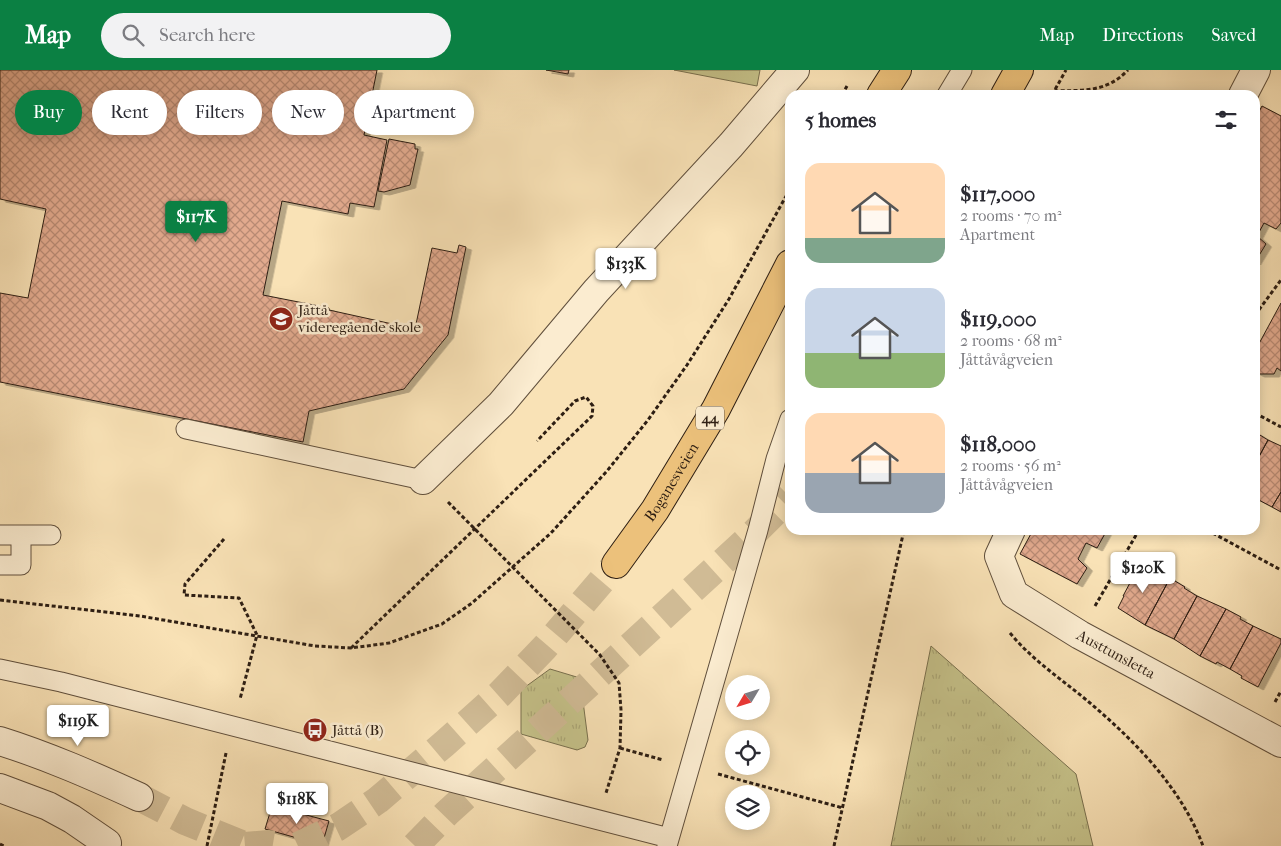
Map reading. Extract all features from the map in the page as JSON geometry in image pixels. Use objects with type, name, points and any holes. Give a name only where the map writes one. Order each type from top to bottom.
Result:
[{"type":"main road","points":[[884,90],[897,70]]},
{"type":"main road","points":[[1008,90],[1019,70]]},
{"type":"main road","name":"Boganesveien","points":[[616,564],[655,510],[716,409],[785,274]]},
{"type":"street","points":[[432,488],[596,291],[731,145],[795,70]]},
{"type":"street","points":[[1246,90],[1256,70]]},
{"type":"street","points":[[1009,535],[999,556],[1014,594]]},
{"type":"street","name":"Austtunsletta","points":[[1014,594],[1080,636],[1281,743]]},
{"type":"street","points":[[0,742],[43,756],[138,798]]},
{"type":"street","points":[[0,788],[48,806],[72,819],[107,843]]},
{"type":"lane","points":[[950,90],[962,70]]},
{"type":"lane","points":[[186,429],[432,488]]},
{"type":"lane","points":[[0,670],[62,682],[668,842],[758,530],[776,458],[785,432]]},
{"type":"lane","points":[[0,535],[52,536]]},
{"type":"lane","points":[[0,565],[21,565],[21,536]]},
{"type":"path","points":[[1055,90],[1066,70]]},
{"type":"path","points":[[1094,90],[1110,85],[1128,70]]},
{"type":"path","points":[[0,600],[140,616],[315,646],[351,648],[389,643],[442,624],[472,603],[551,533],[607,471],[648,420],[687,365],[729,299],[785,198]]},
{"type":"path","points":[[1260,308],[1281,280]]},
{"type":"path","points":[[351,648],[592,416],[593,406],[586,398],[575,401],[537,441]]},
{"type":"path","points":[[1260,416],[1281,427]]},
{"type":"path","points":[[432,488],[600,655],[619,683],[621,710],[620,748],[607,789]]},
{"type":"path","points":[[834,846],[903,535]]},
{"type":"path","points":[[1080,636],[1136,535]]},
{"type":"path","points":[[1216,535],[1281,570]]},
{"type":"path","points":[[224,539],[185,584],[184,595],[238,598],[257,635],[242,691]]},
{"type":"path","points":[[1014,594],[996,615],[1018,643],[1039,663],[1090,703],[1122,732],[1154,766],[1178,798],[1199,835],[1203,846]]},
{"type":"path","points":[[620,748],[655,758]]},
{"type":"path","points":[[207,846],[224,759]]},
{"type":"path","points":[[727,776],[842,808]]},
{"type":"path","points":[[0,844],[4,846]]},
{"type":"green space","points":[[674,70],[760,70],[757,86]]},
{"type":"green space","points":[[931,646],[1076,774],[1093,846],[891,846]]},
{"type":"green space","points":[[550,669],[580,678],[588,740],[585,747],[577,750],[521,734],[521,690]]},
{"type":"building","points":[[0,70],[377,70],[373,90],[354,90],[354,135],[387,140],[374,207],[350,203],[348,214],[282,201],[263,295],[329,308],[329,310],[415,329],[432,248],[457,253],[459,245],[466,247],[448,335],[404,389],[309,411],[303,442],[0,382],[0,293],[28,298],[46,209],[0,199]]},
{"type":"building","points":[[546,70],[569,70],[568,74]]},
{"type":"building","points":[[1262,106],[1281,116],[1281,223],[1276,229],[1264,223],[1260,230],[1260,110]]},
{"type":"building","points":[[389,139],[415,144],[415,149],[418,149],[410,185],[384,192],[378,191]]},
{"type":"building","points":[[1260,239],[1266,244],[1260,254]]},
{"type":"building","points":[[1281,303],[1281,371],[1277,368],[1274,374],[1260,374],[1260,342]]},
{"type":"building","points":[[1260,435],[1268,440],[1260,455]]},
{"type":"building","points":[[1268,440],[1281,446],[1281,492],[1272,507],[1260,501],[1260,455]]},
{"type":"building","points":[[1281,492],[1281,512],[1272,507]]},
{"type":"building","points":[[1030,535],[1104,535],[1097,548],[1086,543],[1078,559],[1087,568],[1077,584],[1020,554]]},
{"type":"building","points":[[1140,564],[1170,578],[1145,625],[1118,608]]},
{"type":"building","points":[[1170,578],[1197,596],[1174,639],[1145,625]]},
{"type":"building","points":[[1197,596],[1226,609],[1200,656],[1174,639]]},
{"type":"building","points":[[1226,609],[1253,626],[1230,669],[1200,656]]},
{"type":"building","points":[[1253,626],[1281,639],[1281,643],[1258,687],[1241,678],[1242,676],[1230,669]]},
{"type":"building","points":[[272,806],[329,821],[322,845],[265,829]]},
{"type":"tunnel","points":[[415,846],[447,813],[747,540],[785,502]]},
{"type":"tunnel","points":[[298,846],[338,827],[378,800],[444,744],[500,694],[545,647],[616,564]]},
{"type":"tunnel","points":[[139,797],[185,821],[246,846]]},
{"type":"tunnel","points":[[245,846],[269,844],[281,846]]},
{"type":"place","name":"Jåttå videregående skole","points":[[281,319]]},
{"type":"place","name":"Jåttå (B)","points":[[315,730]]}]
